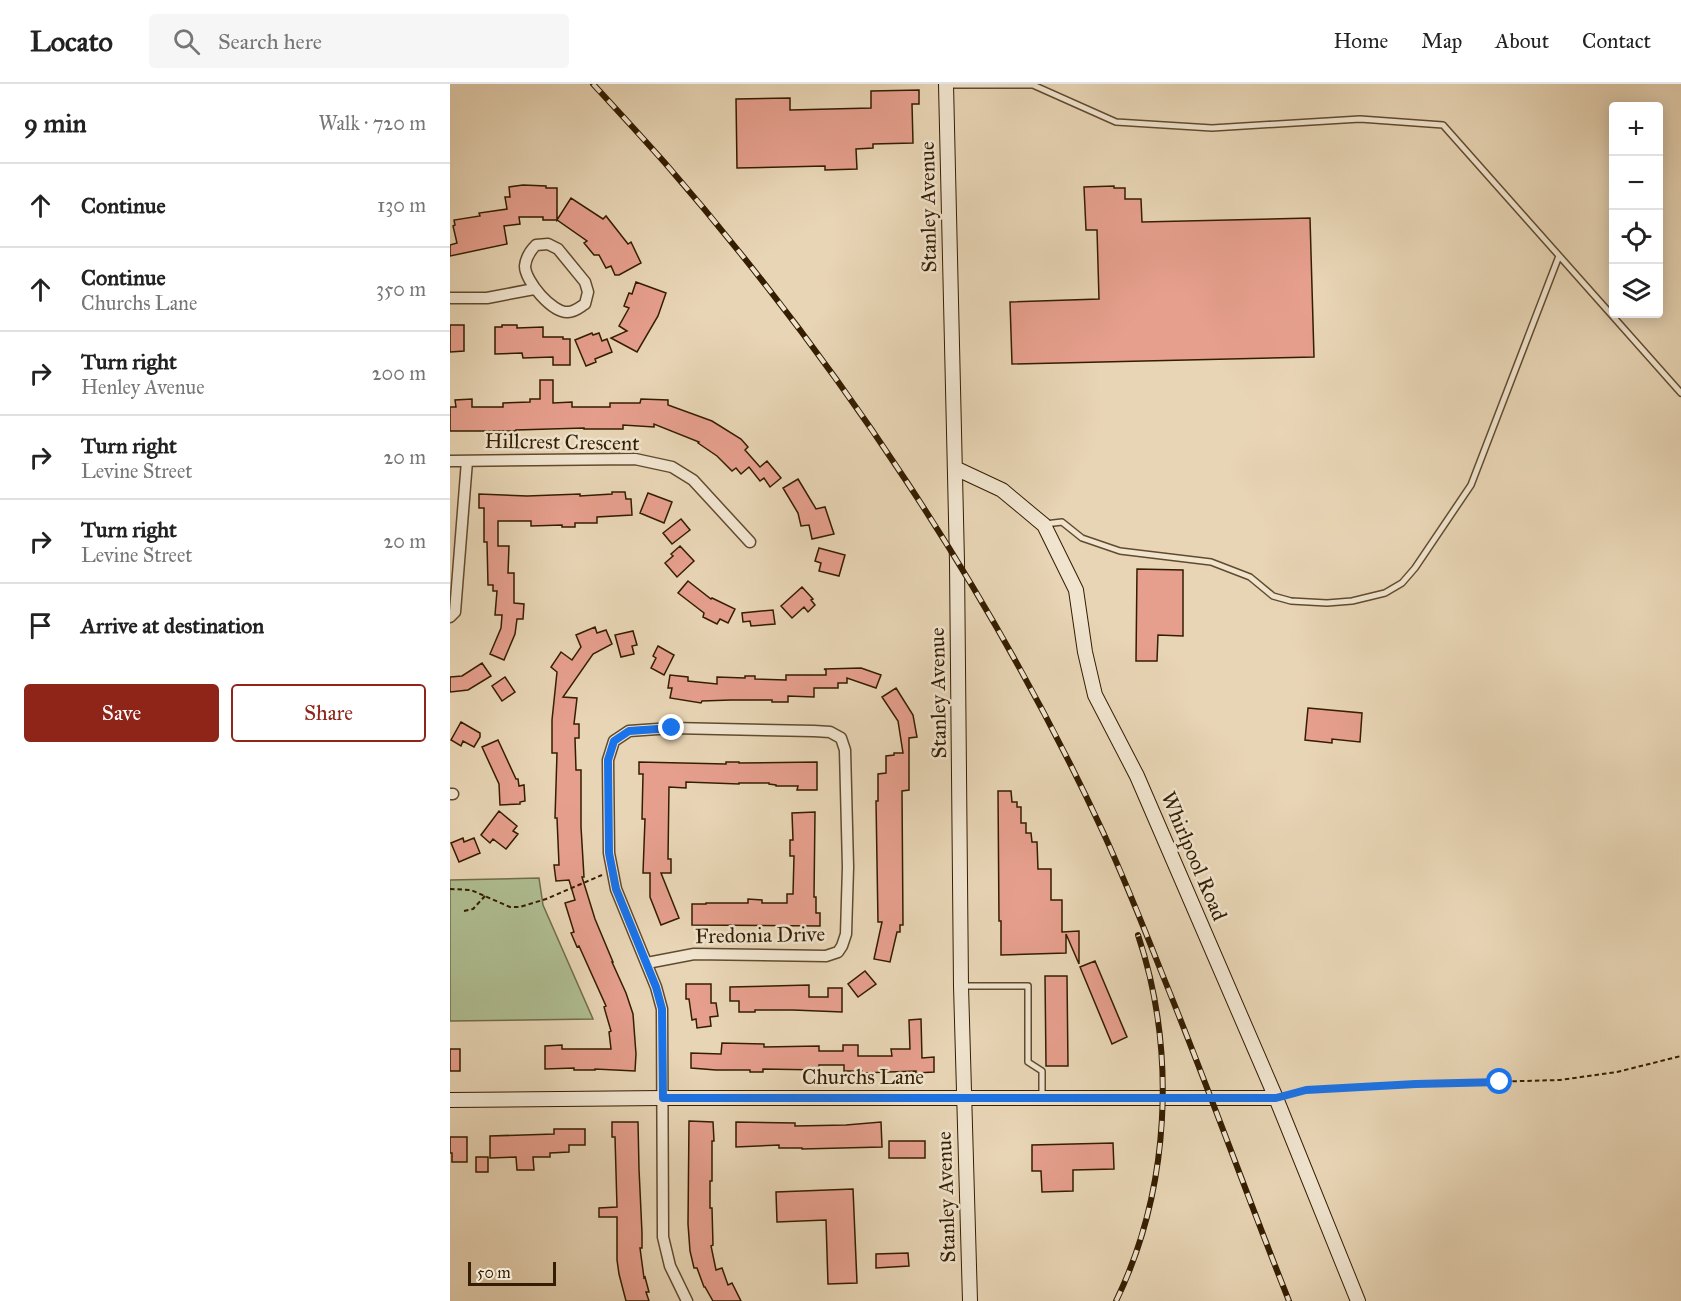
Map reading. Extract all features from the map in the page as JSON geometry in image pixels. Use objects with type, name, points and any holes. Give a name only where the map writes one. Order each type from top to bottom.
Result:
[{"type":"street","name":"Stanley Avenue","points":[[946,85],[957,574],[961,986],[970,1301]]},
{"type":"street","points":[[548,244],[558,249],[585,282],[588,292],[585,304],[566,312],[555,308],[534,289],[525,268],[529,253],[536,245],[548,244]]},
{"type":"street","points":[[450,298],[487,298],[534,289]]},
{"type":"street","name":"Hillcrest Crescent","points":[[450,461],[635,459],[672,467],[693,480],[750,542]]},
{"type":"street","points":[[450,617],[455,612],[467,461]]},
{"type":"street","name":"Whirlpool Road","points":[[955,468],[1002,490],[1044,525],[1076,590],[1085,652],[1095,695],[1137,776],[1276,1098],[1358,1301]]},
{"type":"street","name":"Fredonia Drive","points":[[613,871],[609,853],[608,760],[614,741],[629,731],[672,728],[814,731],[830,732],[841,738],[845,750],[848,867],[846,934],[838,952],[826,956],[694,954],[647,963]]},
{"type":"street","points":[[613,871],[616,889],[647,963],[662,1009],[663,1237],[670,1266],[687,1301]]},
{"type":"street","name":"Churchs Lane","points":[[450,1100],[1276,1098]]},
{"type":"lane","points":[[946,85],[1033,85],[1116,122],[1212,128],[1360,119],[1443,125],[1681,393]]},
{"type":"lane","points":[[1044,525],[1062,522],[1082,538],[1120,551],[1210,562],[1250,577],[1273,596],[1292,601],[1327,603],[1352,601],[1385,593],[1402,583],[1416,567],[1471,484],[1559,256]]},
{"type":"lane","points":[[961,986],[1028,986],[1028,1062],[1042,1071],[1042,1098]]},
{"type":"path","points":[[450,889],[471,890],[510,907],[520,907],[546,899],[613,871]]},
{"type":"path","points":[[464,911],[473,909],[485,896]]},
{"type":"path","points":[[1276,1098],[1306,1090],[1328,1088],[1560,1080],[1617,1072],[1681,1056]]},
{"type":"green space","points":[[539,878],[543,905],[593,1019],[450,1021],[450,880]]},
{"type":"building","points":[[919,90],[919,104],[912,104],[913,143],[873,144],[873,148],[856,149],[857,169],[825,170],[825,166],[737,168],[736,99],[790,98],[790,110],[871,108],[871,91]]},
{"type":"building","points":[[523,185],[557,188],[557,220],[543,220],[543,217],[519,217],[520,224],[504,226],[507,244],[450,256],[450,245],[457,243],[454,220],[507,209],[505,197],[510,197],[509,187]]},
{"type":"building","points":[[1114,186],[1114,188],[1125,188],[1125,199],[1141,199],[1142,222],[1310,218],[1314,357],[1012,364],[1010,302],[1099,299],[1097,230],[1086,230],[1084,187]]},
{"type":"building","points":[[571,198],[603,219],[606,216],[628,244],[631,242],[641,263],[615,275],[611,266],[606,268],[599,255],[594,255],[584,243],[587,241],[557,220]]},
{"type":"building","points":[[636,282],[666,293],[658,316],[637,352],[611,338],[627,331],[619,326],[629,308],[624,306]]},
{"type":"building","points":[[450,325],[464,325],[464,351],[450,352]]},
{"type":"building","points":[[502,325],[517,325],[517,328],[543,327],[543,337],[570,339],[570,365],[553,365],[553,357],[523,358],[522,353],[495,354],[495,327],[502,327]]},
{"type":"building","points":[[592,333],[593,335],[599,333],[602,341],[607,339],[612,352],[595,359],[596,362],[586,366],[575,340]]},
{"type":"building","points":[[540,380],[553,380],[553,403],[572,402],[572,407],[610,407],[610,403],[640,403],[641,399],[668,400],[668,405],[712,421],[741,439],[748,447],[745,450],[760,467],[767,461],[781,478],[770,487],[764,478],[760,481],[749,467],[741,474],[736,468],[732,471],[699,442],[654,424],[654,427],[623,425],[623,429],[450,431],[450,407],[456,407],[455,400],[472,399],[472,407],[503,407],[503,403],[530,402],[530,399],[540,399]]},
{"type":"building","points":[[798,479],[816,509],[825,507],[834,534],[812,539],[809,525],[801,526],[798,513],[783,488]]},
{"type":"building","points":[[612,492],[625,492],[626,499],[631,499],[632,515],[597,517],[597,523],[575,523],[575,527],[531,526],[531,521],[498,521],[498,546],[509,546],[508,573],[514,573],[514,603],[524,604],[523,619],[517,619],[515,634],[504,660],[490,654],[501,628],[502,615],[495,615],[497,591],[493,591],[493,585],[488,585],[484,508],[479,508],[479,494],[527,496],[580,494],[580,496],[612,494]]},
{"type":"building","points":[[648,493],[672,502],[664,523],[640,513]]},
{"type":"building","points":[[681,519],[690,530],[672,544],[663,533]]},
{"type":"building","points":[[680,546],[694,561],[677,577],[665,563]]},
{"type":"building","points":[[819,548],[845,555],[839,576],[819,571],[821,563],[815,561]]},
{"type":"building","points":[[1137,569],[1183,570],[1183,636],[1158,635],[1157,661],[1136,661]]},
{"type":"building","points":[[688,581],[711,599],[735,609],[728,623],[720,619],[717,624],[703,617],[704,613],[678,593]]},
{"type":"building","points":[[802,587],[813,599],[811,600],[815,605],[808,612],[804,607],[792,618],[781,606]]},
{"type":"building","points":[[773,610],[775,624],[751,626],[750,621],[743,622],[742,613]]},
{"type":"building","points":[[595,627],[597,633],[606,630],[612,644],[593,654],[563,697],[577,698],[574,724],[579,724],[579,738],[575,738],[576,770],[581,770],[584,877],[582,877],[595,919],[633,1014],[635,1071],[545,1069],[545,1046],[562,1045],[562,1049],[611,1049],[609,1032],[611,1031],[604,1007],[606,1006],[571,933],[574,932],[565,903],[575,900],[569,880],[556,881],[554,865],[559,865],[557,818],[555,818],[557,753],[552,753],[552,720],[557,672],[551,667],[561,652],[572,660],[581,647],[576,635]]},
{"type":"building","points":[[633,631],[637,645],[632,646],[634,654],[621,657],[615,635]]},
{"type":"building","points":[[658,646],[674,655],[664,675],[651,668]]},
{"type":"building","points":[[482,663],[491,676],[468,690],[450,692],[450,677],[462,676]]},
{"type":"building","points":[[861,668],[881,675],[876,688],[847,678],[847,683],[838,683],[838,688],[814,688],[814,697],[788,696],[788,702],[731,700],[702,701],[701,703],[670,698],[672,688],[668,688],[670,675],[688,677],[688,681],[717,684],[717,677],[755,676],[755,679],[786,680],[786,675],[826,675],[824,669]]},
{"type":"building","points":[[505,677],[515,692],[502,701],[492,686]]},
{"type":"building","points":[[896,688],[913,715],[917,737],[909,738],[909,790],[902,791],[903,925],[900,925],[900,932],[897,932],[890,962],[874,959],[882,922],[878,922],[876,801],[878,801],[878,774],[886,773],[886,756],[903,753],[898,721],[882,697]]},
{"type":"building","points":[[1308,708],[1362,713],[1360,742],[1332,739],[1332,743],[1305,740]]},
{"type":"building","points":[[461,722],[480,733],[474,747],[463,741],[461,746],[451,740]]},
{"type":"building","points":[[498,740],[518,779],[519,786],[524,785],[525,801],[520,804],[500,805],[499,784],[482,747]]},
{"type":"building","points":[[639,762],[726,764],[726,762],[817,762],[817,790],[797,790],[798,786],[776,786],[769,783],[686,782],[686,788],[669,787],[668,859],[671,859],[671,873],[661,873],[679,918],[661,925],[650,897],[650,873],[643,873],[645,819],[642,819],[643,774],[639,774]]},
{"type":"building","points":[[998,791],[1011,791],[1012,802],[1017,802],[1017,807],[1021,807],[1021,823],[1026,823],[1026,833],[1031,833],[1032,842],[1037,842],[1038,869],[1051,869],[1051,900],[1062,900],[1062,932],[1079,931],[1079,964],[1066,934],[1066,953],[1001,955]]},
{"type":"building","points":[[499,811],[517,826],[513,831],[518,834],[506,849],[493,839],[490,843],[481,835]]},
{"type":"building","points":[[815,812],[814,897],[816,897],[816,913],[820,913],[820,926],[692,925],[692,904],[748,903],[748,899],[762,900],[762,903],[787,903],[787,894],[793,894],[794,856],[790,856],[790,840],[793,840],[792,813]]},
{"type":"building","points":[[463,838],[464,842],[474,838],[480,853],[459,862],[451,843]]},
{"type":"building","points":[[1095,961],[1127,1037],[1112,1044],[1080,967]]},
{"type":"building","points":[[865,971],[876,984],[858,997],[848,984]]},
{"type":"building","points":[[1045,976],[1067,976],[1068,1066],[1046,1066]]},
{"type":"building","points":[[686,984],[711,984],[711,1003],[716,1003],[718,1016],[710,1017],[711,1026],[697,1028],[696,1019],[692,1020],[689,999],[686,999]]},
{"type":"building","points":[[809,985],[809,997],[828,997],[828,988],[842,988],[842,1012],[755,1010],[755,1012],[739,1012],[739,1001],[730,1001],[730,987]]},
{"type":"building","points":[[921,1019],[922,1058],[934,1057],[934,1072],[862,1073],[862,1071],[844,1071],[844,1065],[819,1065],[819,1070],[763,1069],[763,1072],[691,1068],[691,1053],[721,1054],[722,1043],[764,1044],[764,1047],[819,1046],[819,1051],[843,1051],[843,1045],[858,1045],[858,1056],[892,1056],[891,1049],[910,1049],[909,1020]]},
{"type":"building","points":[[450,1049],[460,1049],[460,1071],[450,1071]]},
{"type":"building","points":[[689,1121],[713,1122],[712,1181],[710,1181],[713,1245],[711,1246],[716,1270],[722,1268],[728,1285],[732,1283],[741,1301],[713,1301],[704,1287],[697,1268],[694,1268],[688,1224]]},
{"type":"building","points":[[612,1122],[638,1122],[642,1233],[642,1248],[640,1248],[649,1301],[626,1301],[617,1260],[617,1217],[599,1217],[599,1208],[617,1207],[615,1137],[612,1137]]},
{"type":"building","points":[[736,1122],[795,1123],[795,1126],[881,1122],[882,1147],[802,1149],[779,1148],[779,1145],[736,1147]]},
{"type":"building","points":[[554,1129],[585,1129],[585,1145],[569,1145],[569,1152],[550,1153],[550,1157],[533,1157],[534,1170],[517,1170],[516,1157],[490,1158],[490,1136],[554,1134]]},
{"type":"building","points":[[450,1137],[467,1137],[467,1162],[452,1162]]},
{"type":"building","points":[[889,1141],[925,1141],[925,1158],[889,1158]]},
{"type":"building","points":[[1113,1143],[1114,1169],[1073,1170],[1073,1191],[1042,1192],[1041,1171],[1032,1171],[1032,1145]]},
{"type":"building","points":[[476,1157],[488,1157],[488,1172],[476,1172]]},
{"type":"building","points":[[853,1189],[857,1283],[828,1284],[826,1220],[777,1222],[776,1192]]},
{"type":"building","points":[[908,1253],[909,1266],[876,1268],[876,1254]]},
{"type":"railway","points":[[593,84],[665,163],[791,318],[907,482],[1012,655],[1059,743],[1119,868],[1289,1301]]},
{"type":"railway","points":[[1116,1301],[1134,1258],[1148,1213],[1157,1167],[1162,1120],[1159,1026],[1138,935]]},
{"type":"route","points":[[672,728],[629,731],[614,741],[608,760],[609,853],[616,889],[647,963],[662,1009],[663,1098],[1276,1098],[1306,1090],[1500,1082]]}]
